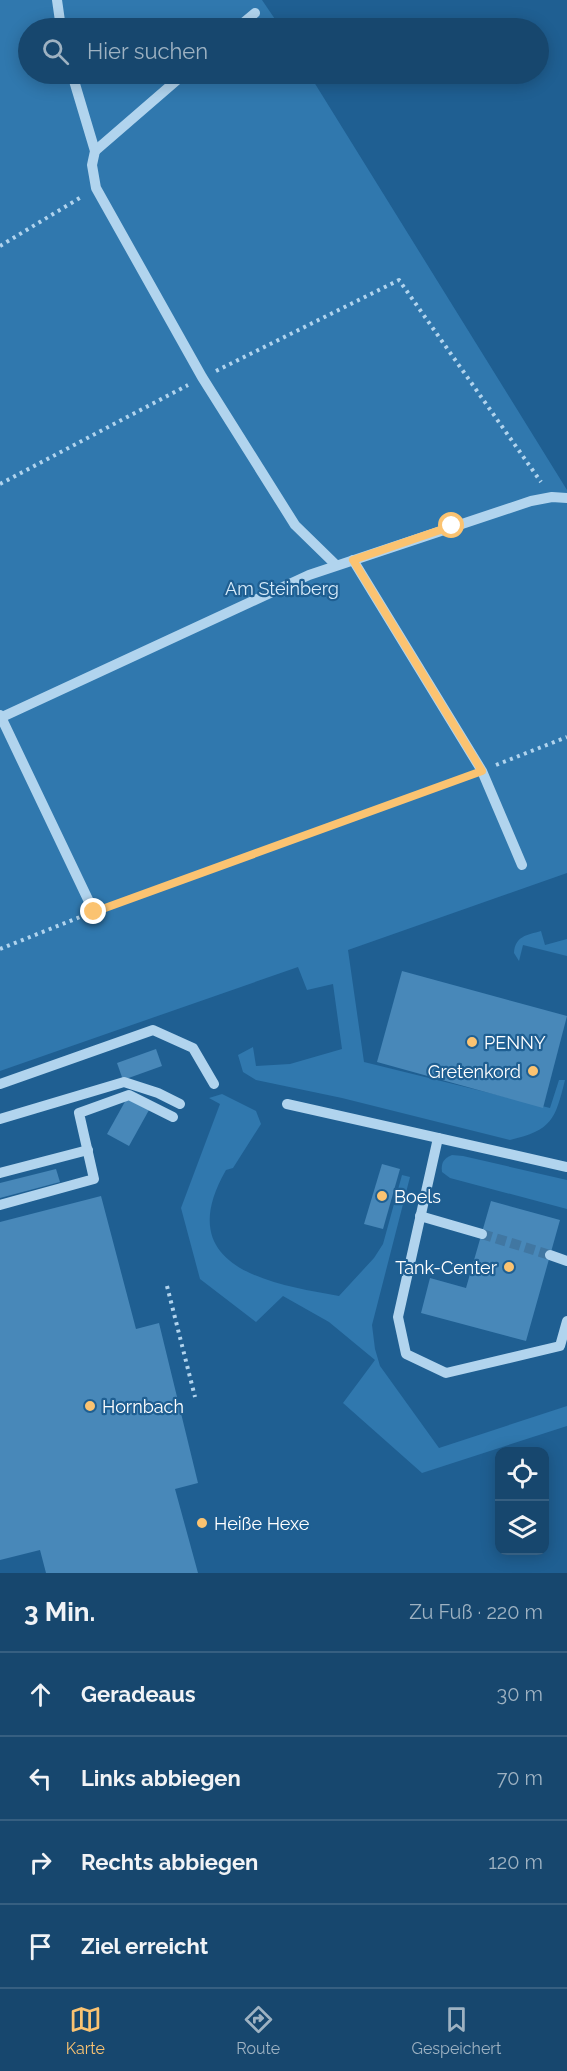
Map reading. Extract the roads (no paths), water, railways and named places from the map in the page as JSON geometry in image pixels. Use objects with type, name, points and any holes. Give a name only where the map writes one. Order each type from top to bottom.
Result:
[{"type":"lane","points":[[57,0],[60,18]]},
{"type":"lane","points":[[249,18],[255,13]]},
{"type":"lane","points":[[75,84],[95,151],[92,165],[96,188],[202,378],[295,525],[336,565]]},
{"type":"lane","points":[[95,151],[172,84]]},
{"type":"lane","points":[[94,912],[0,717],[309,575],[531,501],[552,497],[567,498]]},
{"type":"lane","points":[[353,560],[482,771],[522,865]]},
{"type":"lane","points":[[0,1084],[153,1030],[193,1048],[214,1084]]},
{"type":"lane","points":[[0,1119],[124,1082],[158,1093],[180,1104]]},
{"type":"lane","points":[[0,1205],[94,1179],[79,1113],[129,1095],[172,1117]]},
{"type":"lane","points":[[287,1104],[567,1167]]},
{"type":"lane","points":[[438,1138],[398,1317],[406,1354],[446,1373],[560,1346],[567,1321]]},
{"type":"lane","points":[[0,1173],[88,1150]]},
{"type":"lane","points":[[420,1216],[482,1234]]},
{"type":"lane","points":[[550,1255],[567,1261]]},
{"type":"tunnel","points":[[482,1234],[550,1255]]},
{"type":"place","name":"PENNY","points":[[472,1042]]},
{"type":"place","name":"Gretenkord","points":[[533,1071]]},
{"type":"place","name":"Boels","points":[[382,1196]]},
{"type":"place","name":"Tank-Center","points":[[509,1267]]},
{"type":"place","name":"Hornbach","points":[[90,1406]]},
{"type":"place","name":"Heiße Hexe","points":[[202,1523]]},
{"type":"park label","name":"Am Steinberg","points":[[282,588]]}]
